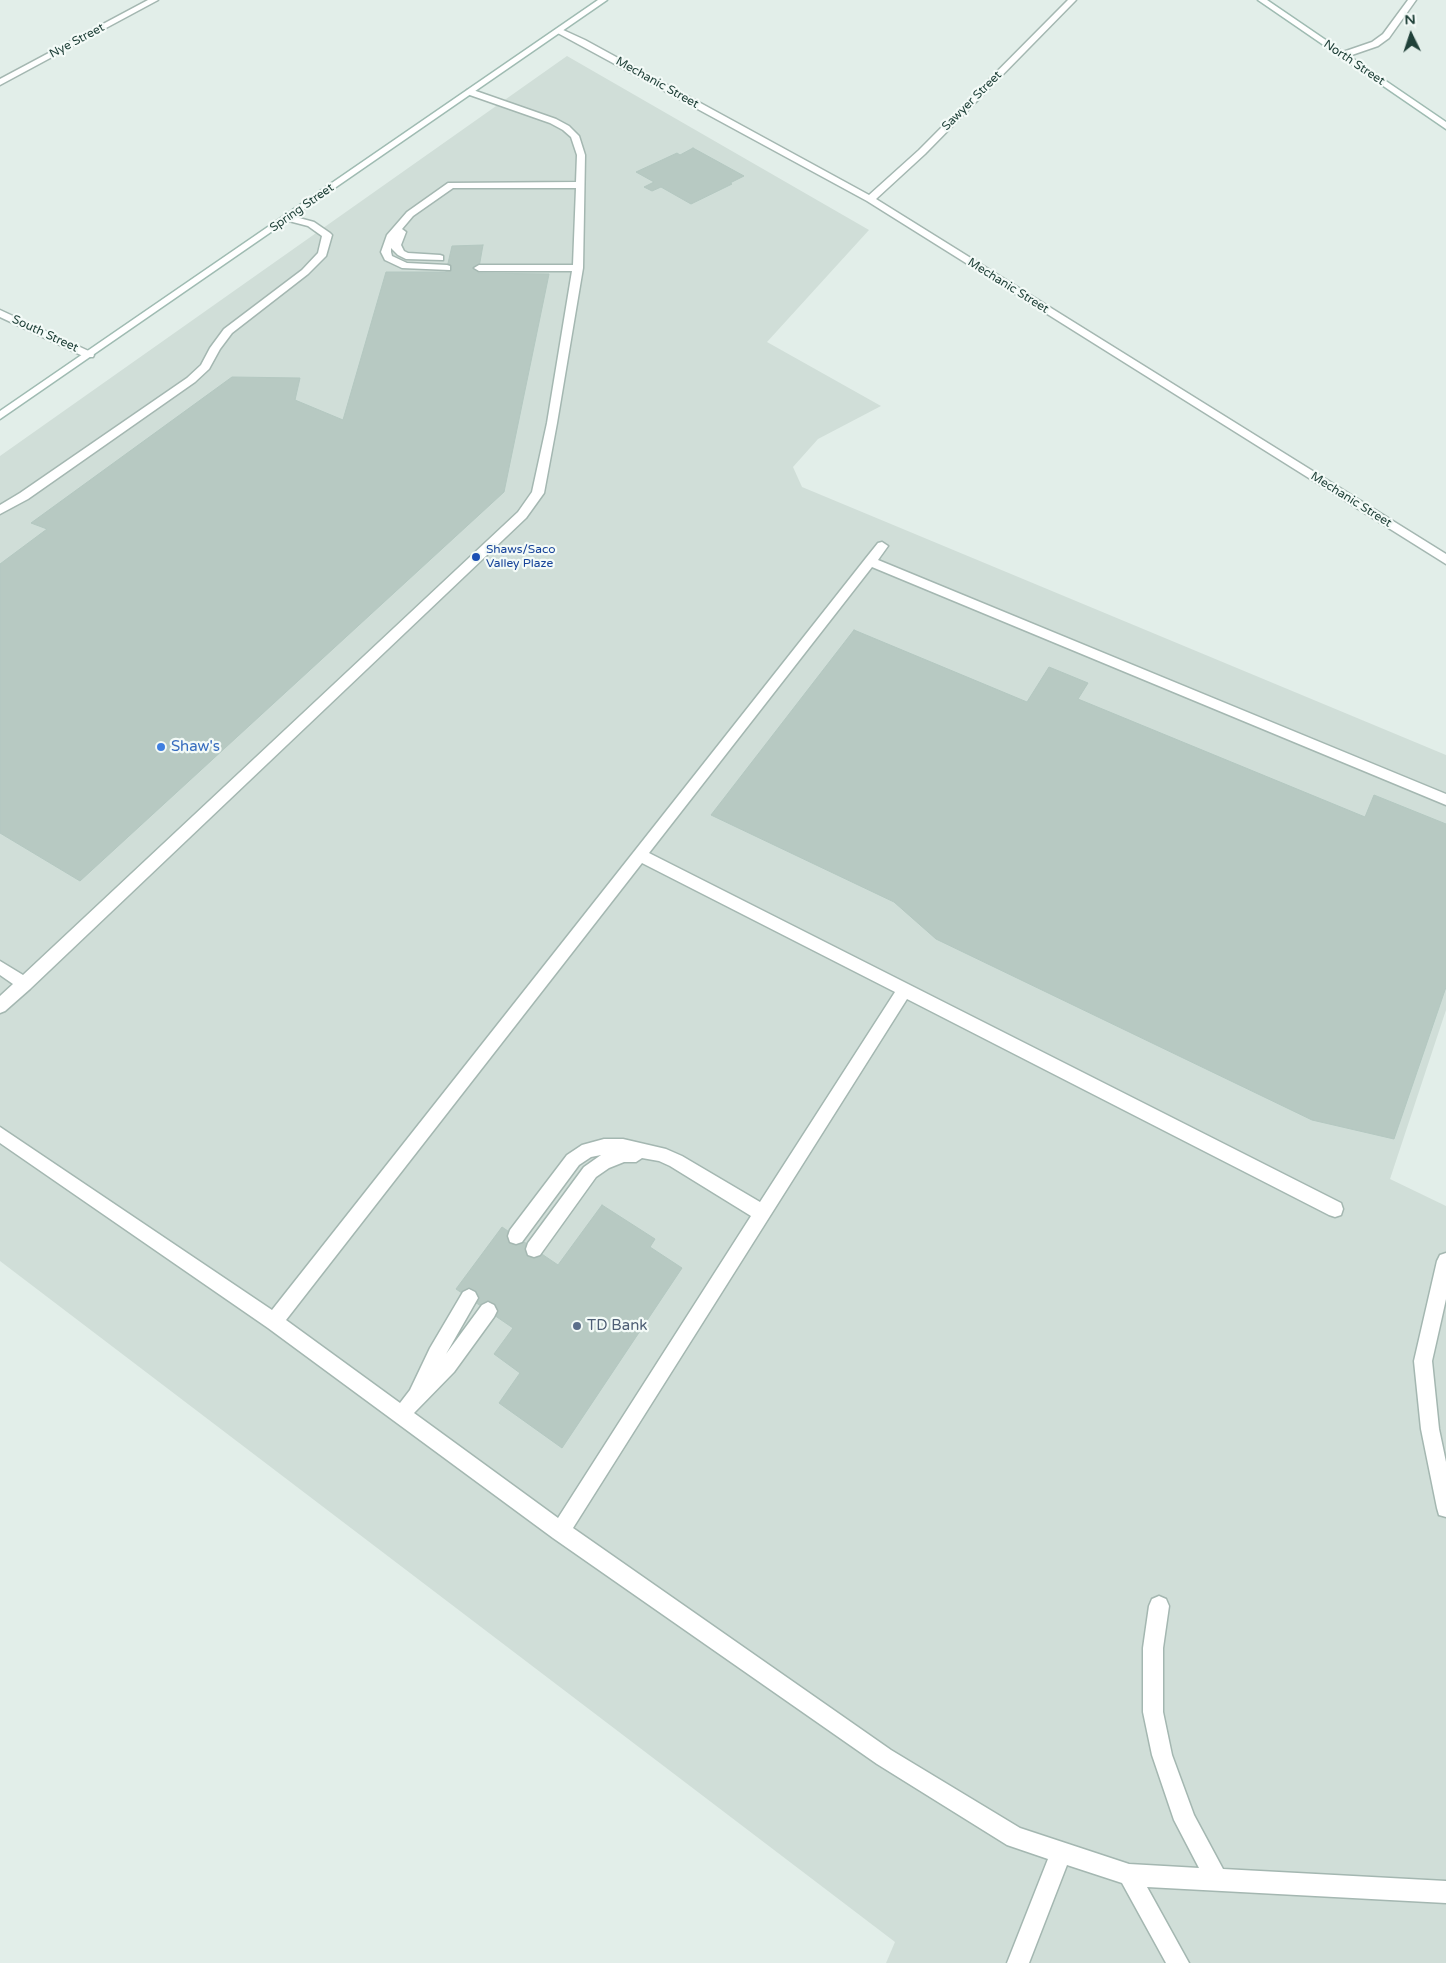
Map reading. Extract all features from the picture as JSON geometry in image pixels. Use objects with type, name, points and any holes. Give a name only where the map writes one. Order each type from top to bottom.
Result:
[{"type":"street","name":"Nye Street","points":[[0,82],[154,0]]},
{"type":"street","name":"Spring Street","points":[[0,416],[603,0]]},
{"type":"street","name":"Sawyer Street","points":[[870,199],[922,152],[1072,0]]},
{"type":"street","name":"North Street","points":[[1262,0],[1446,126]]},
{"type":"street","points":[[1343,55],[1376,44],[1386,36],[1412,0]]},
{"type":"street","name":"Mechanic Street","points":[[558,31],[582,42],[870,199],[1446,560]]},
{"type":"street","points":[[0,1006],[522,515],[538,493],[552,423],[578,263],[581,155],[571,132],[553,121],[470,92]]},
{"type":"street","points":[[448,263],[405,266],[388,258],[386,252],[387,245],[392,236],[410,214],[451,184],[580,185]]},
{"type":"street","points":[[0,510],[24,496],[191,380],[205,367],[215,348],[228,331],[305,272],[323,254],[327,235],[311,224],[288,218]]},
{"type":"street","points":[[480,263],[578,263]]},
{"type":"street","name":"South Street","points":[[0,313],[89,355]]},
{"type":"street","points":[[274,1322],[882,546]]},
{"type":"street","points":[[870,561],[1446,800]]},
{"type":"street","points":[[640,855],[1336,1208]]},
{"type":"street","points":[[0,967],[25,984]]},
{"type":"street","points":[[560,1531],[905,990]]},
{"type":"street","points":[[0,1134],[274,1322],[560,1531],[884,1757],[1015,1836],[1129,1875],[1446,1892]]},
{"type":"street","points":[[516,1236],[573,1160],[588,1150],[623,1147],[660,1154],[676,1161],[762,1213]]},
{"type":"street","points":[[534,1249],[590,1172],[603,1162],[624,1154],[660,1154]]},
{"type":"street","points":[[1446,1261],[1423,1361],[1430,1430],[1446,1508]]},
{"type":"street","points":[[415,1398],[436,1354],[469,1298]]},
{"type":"street","points":[[401,1415],[415,1398],[448,1366],[488,1311]]},
{"type":"street","points":[[1159,1606],[1153,1648],[1153,1712],[1162,1755],[1185,1820],[1218,1881]]},
{"type":"street","points":[[1018,1963],[1061,1853]]},
{"type":"street","points":[[1129,1875],[1178,1963]]},
{"type":"shaded area","points":[[567,56],[869,230],[767,342],[881,406],[818,439],[793,467],[802,487],[1446,755],[1446,1010],[1390,1179],[1446,1206],[1446,1963],[886,1963],[895,1942],[0,1261],[0,456]]},
{"type":"building","points":[[693,148],[744,176],[691,204],[661,187],[652,191],[644,187],[654,182],[636,172],[677,153],[680,155]]},
{"type":"building","points":[[483,245],[478,273],[549,274],[504,492],[80,881],[0,833],[0,564],[47,529],[31,523],[232,377],[300,378],[295,400],[343,420],[386,272],[446,272],[452,246]]},
{"type":"building","points":[[854,630],[1027,702],[1049,667],[1088,683],[1078,699],[1365,817],[1374,795],[1446,824],[1446,987],[1394,1139],[1312,1120],[936,939],[894,902],[711,815]]},
{"type":"building","name":"TD Bank","points":[[602,1205],[655,1239],[650,1247],[682,1268],[562,1448],[499,1403],[520,1373],[494,1354],[513,1328],[456,1289],[502,1227],[558,1265]]},
{"type":"place","name":"Shaws/Saco Valley Plaze","points":[[476,557]]},
{"type":"place","name":"Shaw's","points":[[161,747]]},
{"type":"place","name":"TD Bank","points":[[577,1326]]}]
